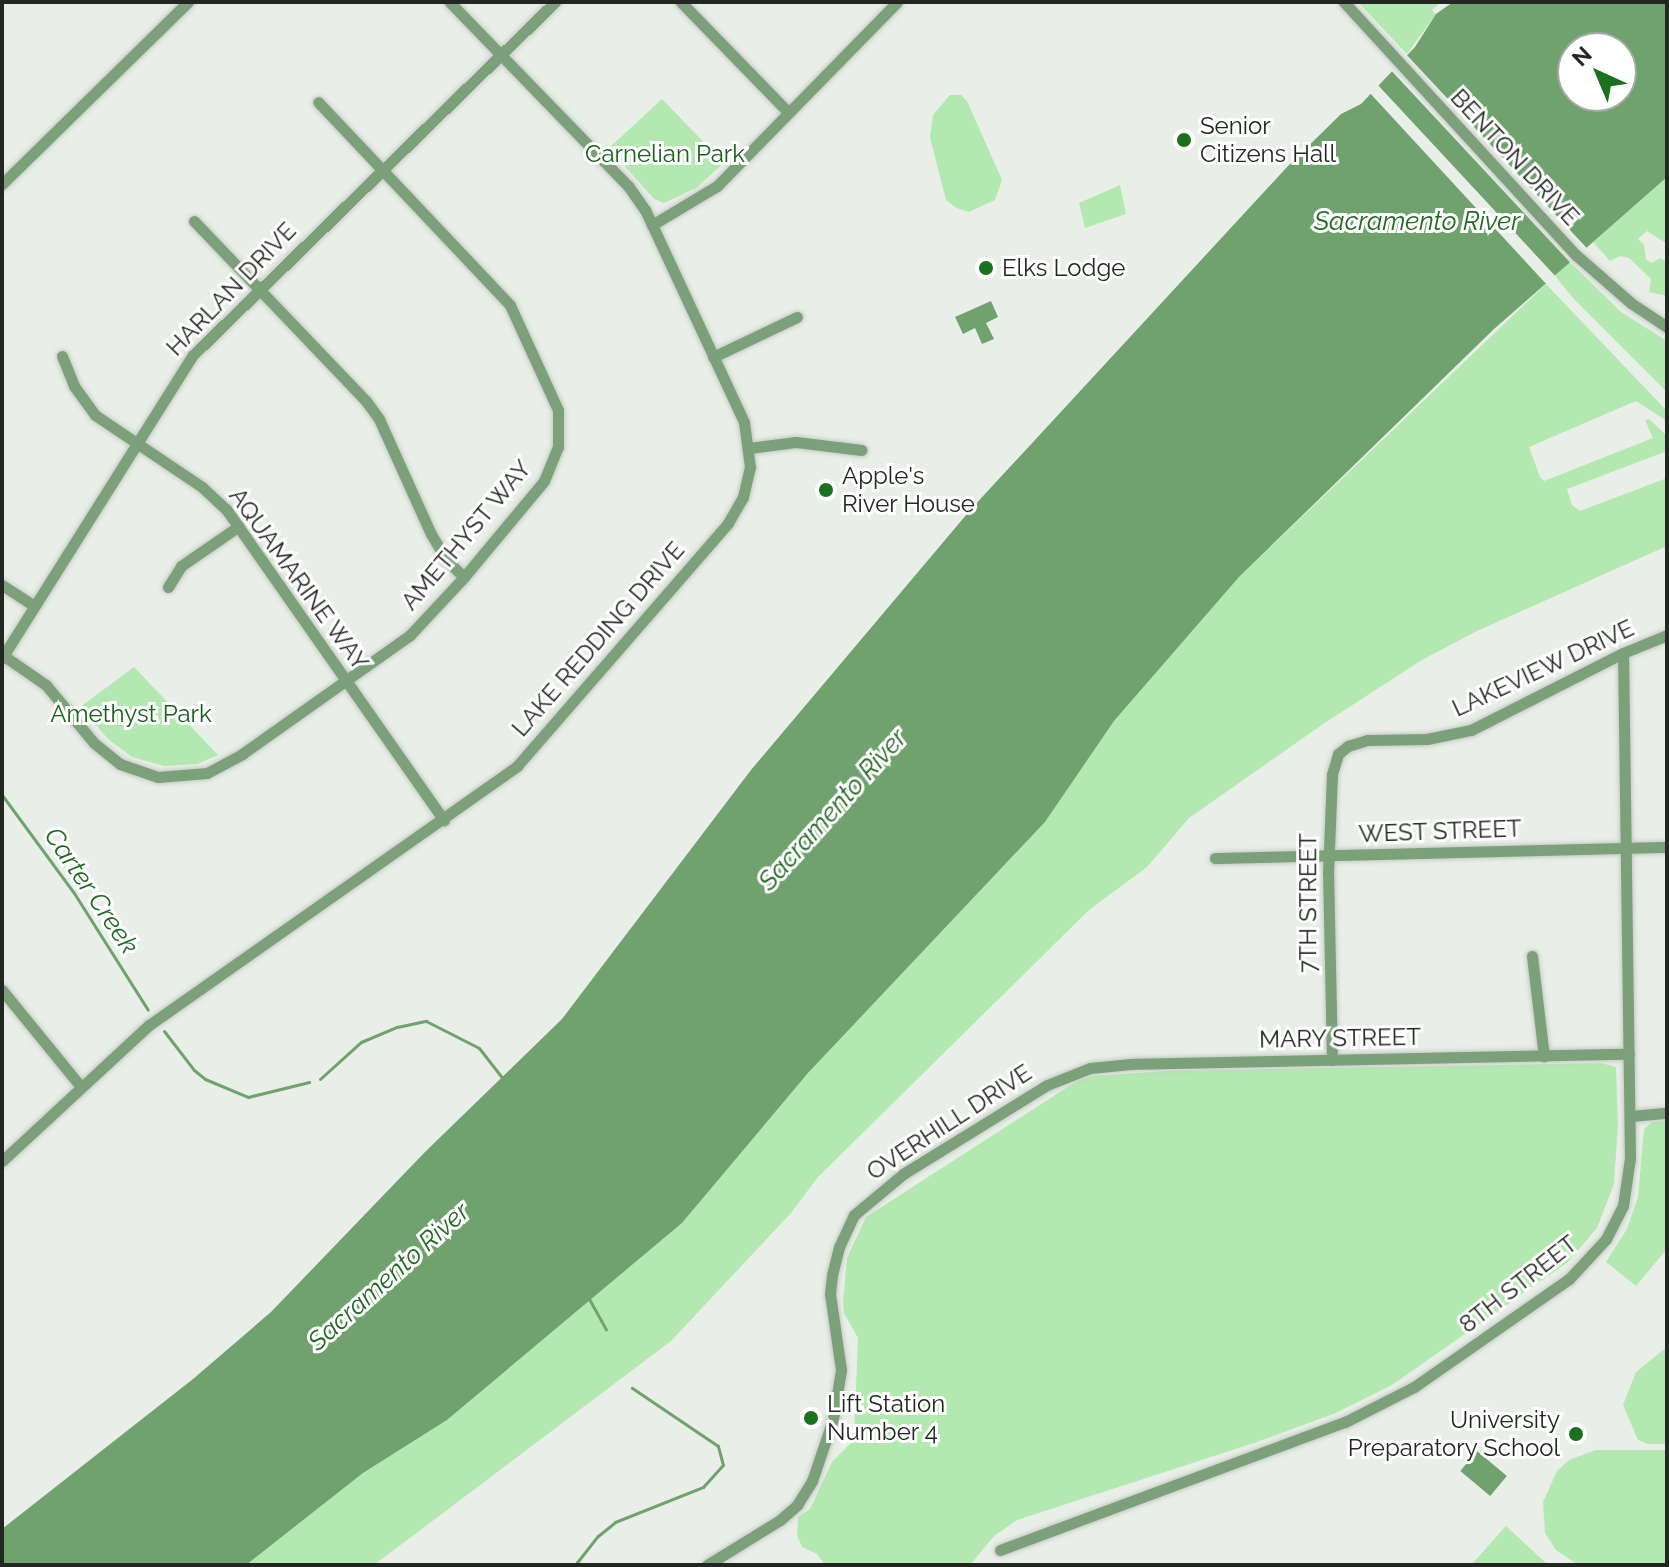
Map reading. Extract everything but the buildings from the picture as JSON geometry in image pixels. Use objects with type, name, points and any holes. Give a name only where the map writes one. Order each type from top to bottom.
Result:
[{"type":"street","points":[[2,184],[188,2]]},
{"type":"street","name":"LAKE REDDING DRIVE","points":[[2,1161],[149,1025],[500,780],[531,751],[728,523],[747,485],[749,448],[744,422],[652,225],[628,186],[450,2]]},
{"type":"street","name":"HARLAN DRIVE","points":[[3,657],[187,363],[555,2]]},
{"type":"street","points":[[681,2],[788,112]]},
{"type":"street","points":[[652,225],[711,192],[897,2]]},
{"type":"street","name":"BENTON DRIVE","points":[[1344,2],[1604,282],[1667,327]]},
{"type":"street","name":"AMETHYST WAY","points":[[3,657],[46,685],[102,751],[126,767],[158,777],[190,777],[221,767],[410,635],[464,577],[544,481],[558,447],[558,410],[503,294],[318,102]]},
{"type":"street","points":[[194,221],[371,407],[431,534],[447,561],[464,577]]},
{"type":"street","points":[[713,357],[797,317]]},
{"type":"street","name":"AQUAMARINE WAY","points":[[62,356],[74,386],[89,408],[135,445],[214,497],[239,526],[444,820]]},
{"type":"street","points":[[749,448],[796,442],[862,450]]},
{"type":"street","points":[[168,587],[181,566],[239,526]]},
{"type":"street","points":[[2,585],[34,606]]},
{"type":"street","name":"LAKEVIEW DRIVE","points":[[1343,750],[1368,740],[1440,737],[1471,730],[1623,653],[1667,635]]},
{"type":"street","name":"8TH STREET","points":[[1000,1550],[1345,1422],[1414,1387],[1569,1279],[1606,1239],[1623,1206],[1627,1187],[1630,1116],[1623,653]]},
{"type":"street","name":"7TH STREET","points":[[1332,1060],[1332,774],[1333,763],[1343,750]]},
{"type":"street","name":"WEST STREET","points":[[1215,858],[1667,847]]},
{"type":"street","points":[[1532,956],[1544,1056]]},
{"type":"street","points":[[2,990],[81,1087]]},
{"type":"street","name":"MARY STREET","points":[[1055,1081],[1076,1072],[1106,1066],[1629,1054]]},
{"type":"street","name":"OVERHILL DRIVE","points":[[707,1565],[780,1520],[797,1505],[812,1481],[833,1419],[841,1370],[830,1294],[832,1275],[839,1247],[854,1215],[903,1174],[1055,1081]]},
{"type":"street","points":[[1630,1116],[1667,1113]]},
{"type":"green space","points":[[1358,2],[1441,2],[1432,10],[1436,14],[1407,54]]},
{"type":"green space","points":[[950,95],[961,95],[967,101],[1002,180],[995,200],[969,212],[956,208],[946,200],[930,138],[933,115]]},
{"type":"green space","name":"Carnelian Park","points":[[662,99],[724,163],[696,188],[664,203],[654,199],[609,148]]},
{"type":"green space","points":[[1667,177],[1667,244],[1647,231],[1638,239],[1644,245],[1646,259],[1651,263],[1661,258],[1667,263],[1667,296],[1649,292],[1651,279],[1629,258],[1620,256],[1610,261],[1593,242]]},
{"type":"green space","points":[[1120,185],[1126,214],[1085,228],[1079,203]]},
{"type":"green space","points":[[1570,262],[1621,312],[1667,341],[1667,392],[1555,276]]},
{"type":"green space","points":[[1546,284],[1667,411],[1667,421],[1636,401],[1529,447],[1540,477],[1544,481],[1653,438],[1645,420],[1649,419],[1667,436],[1667,451],[1567,489],[1572,505],[1580,511],[1667,478],[1667,546],[1477,631],[1422,660],[1323,724],[1189,818],[1147,867],[1089,910],[818,1177],[791,1213],[671,1341],[374,1565],[246,1565],[363,1473],[447,1420],[682,1223],[808,1073],[1045,822],[1114,721],[1239,577]]},
{"type":"green space","name":"Amethyst Park","points":[[134,667],[218,755],[197,764],[164,766],[132,757],[108,739],[80,707]]},
{"type":"green space","points":[[1601,1063],[1616,1067],[1618,1125],[1614,1184],[1597,1228],[1568,1262],[1392,1385],[1336,1413],[1254,1443],[1017,1520],[994,1536],[970,1565],[825,1565],[817,1554],[802,1547],[797,1535],[798,1517],[810,1509],[832,1462],[854,1440],[858,1338],[844,1313],[843,1301],[847,1258],[866,1217],[1077,1081],[1094,1076],[1167,1071]]},
{"type":"green space","points":[[1667,1121],[1667,1249],[1636,1286],[1606,1262],[1627,1229],[1638,1197],[1644,1129],[1652,1122]]},
{"type":"green space","points":[[1667,1347],[1667,1444],[1648,1444],[1638,1440],[1623,1405],[1636,1372]]},
{"type":"green space","points":[[1596,1450],[1667,1450],[1667,1565],[1578,1565],[1556,1550],[1545,1533],[1543,1502],[1557,1471],[1569,1460]]},
{"type":"green space","points":[[1506,1526],[1548,1565],[1471,1565]]},
{"type":"water","name":"Sacramento River","points":[[1453,2],[1667,2],[1667,177],[1494,329],[1239,577],[1114,721],[1045,822],[808,1073],[682,1223],[447,1420],[363,1473],[246,1565],[2,1565],[2,1529],[193,1379],[271,1312],[425,1152],[562,1019],[751,770],[972,508],[1288,166],[1341,114],[1361,104],[1415,47],[1436,14]]},
{"type":"water","points":[[991,301],[998,317],[986,323],[994,339],[982,344],[975,328],[963,334],[955,317]]},
{"type":"water","points":[[1477,1451],[1507,1476],[1490,1496],[1460,1471]]},
{"type":"pier","points":[[1404,52],[1590,251],[1573,266],[1388,67]]},
{"type":"pier","points":[[1376,83],[1558,279],[1549,287],[1368,91]]},
{"type":"waterway","name":"Carter Creek","points":[[2,795],[74,893],[148,1010]]},
{"type":"waterway","name":"Carter Creek","points":[[320,1079],[361,1042],[397,1027],[426,1021],[479,1048],[503,1079]]},
{"type":"waterway","name":"Carter Creek","points":[[164,1031],[194,1070],[205,1079],[248,1097],[309,1082]]},
{"type":"waterway","points":[[588,1297],[606,1329]]},
{"type":"waterway","points":[[575,1565],[598,1536],[615,1522],[703,1487],[723,1465],[718,1446],[632,1388]]},
{"type":"place","name":"Senior Citizens Hall","points":[[1184,140]]},
{"type":"place","name":"Elks Lodge","points":[[986,268]]},
{"type":"place","name":"Apple's River House","points":[[826,490]]},
{"type":"place","name":"Lift Station Number 4","points":[[811,1418]]},
{"type":"place","name":"University Preparatory School","points":[[1576,1434]]}]
